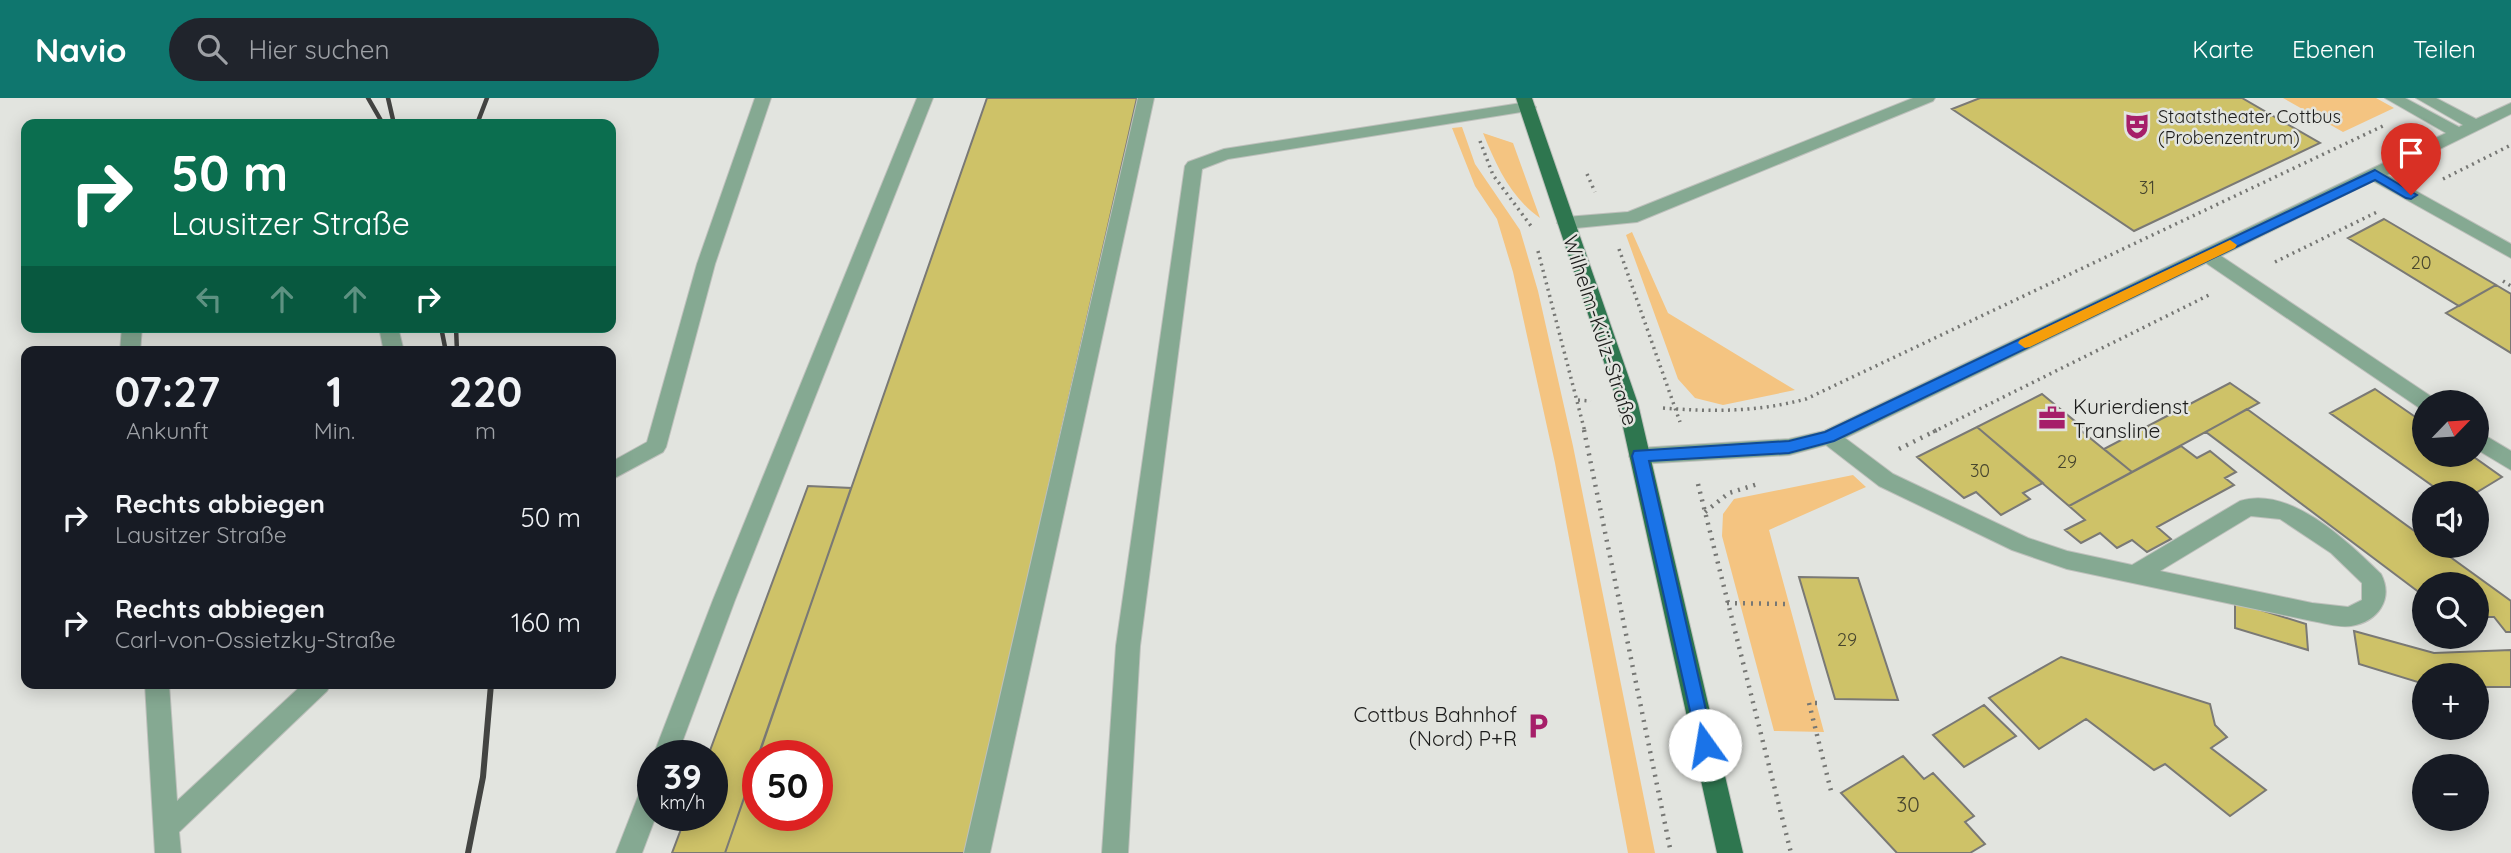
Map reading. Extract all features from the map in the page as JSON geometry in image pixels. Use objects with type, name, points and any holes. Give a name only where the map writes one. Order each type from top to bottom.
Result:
[{"type":"main road","name":"Wilhelm-Külz-Straße","points":[[1526,103],[1628,404],[1730,853]]},
{"type":"street","points":[[616,469],[656,447],[706,264],[763,98]]},
{"type":"street","points":[[671,740],[724,600],[925,98]]},
{"type":"street","points":[[977,853],[1146,98]]},
{"type":"street","points":[[1566,223],[1631,218],[1927,98]]},
{"type":"street","points":[[2393,98],[2420,104],[2467,129]]},
{"type":"street","points":[[1115,853],[1128,646],[1194,166],[1224,154],[1471,118],[1526,103]]},
{"type":"street","points":[[1639,456],[1789,447],[1829,437],[2511,107]]},
{"type":"street","points":[[2375,174],[2511,253]]},
{"type":"street","points":[[2207,255],[2412,393]]},
{"type":"street","points":[[1829,437],[1886,480],[2020,544],[2067,560],[2135,575],[2312,612],[2350,617],[2373,605],[2373,580],[2339,547],[2285,511],[2248,507],[2135,575]]},
{"type":"street","points":[[2489,447],[2511,462]]},
{"type":"street","points":[[157,689],[168,853]]},
{"type":"street","points":[[168,827],[315,689]]},
{"type":"street","points":[[629,853],[637,831]]},
{"type":"path","points":[[1578,400],[1719,414],[1766,411],[1806,399],[2420,104]]},
{"type":"path","points":[[1471,118],[1493,175],[1532,228]]},
{"type":"path","points":[[2436,183],[2511,145]]},
{"type":"path","points":[[1535,241],[1578,400],[1671,853]]},
{"type":"path","points":[[1727,603],[1789,604]]},
{"type":"path","points":[[1817,703],[1809,703],[1832,795]]},
{"type":"shaded area","points":[[2283,98],[2376,98],[2394,108],[2343,132]]},
{"type":"shaded area","points":[[1462,127],[1475,164],[1520,230],[1538,291],[1573,446],[1655,853],[1628,853],[1555,463],[1513,272],[1497,219],[1475,186],[1452,128]]},
{"type":"shaded area","points":[[1483,133],[1513,143],[1540,218],[1513,191],[1499,169]]},
{"type":"shaded area","points":[[1632,232],[1668,313],[1795,390],[1723,405],[1695,398],[1678,379],[1626,235]]},
{"type":"shaded area","points":[[1853,475],[1866,487],[1769,530],[1824,732],[1774,731],[1722,536],[1723,514],[1734,499]]},
{"type":"building","points":[[987,98],[1137,98],[966,853],[725,853],[742,804],[742,831],[833,831],[833,740],[764,740]]},
{"type":"building","points":[[1980,98],[2242,98],[2320,143],[2134,231],[1952,109]]},
{"type":"building","points":[[2384,219],[2496,285],[2459,306],[2348,238]]},
{"type":"building","points":[[2496,285],[2511,294],[2511,353],[2446,313]]},
{"type":"building","points":[[2230,383],[2259,403],[2132,472],[2104,449]]},
{"type":"building","points":[[2375,389],[2412,415],[2412,467],[2488,467],[2502,477],[2489,485],[2489,481],[2426,481],[2330,413]]},
{"type":"building","points":[[2042,394],[2082,427],[2079,429],[2132,472],[2069,506],[1977,427]]},
{"type":"building","points":[[2247,409],[2412,529],[2412,558],[2452,558],[2471,572],[2412,572],[2412,587],[2206,432]]},
{"type":"building","points":[[1977,427],[2043,483],[2023,493],[2030,499],[2001,515],[1976,492],[1964,498],[1917,457]]},
{"type":"building","points":[[2181,446],[2197,458],[2210,451],[2236,472],[2225,478],[2234,485],[2157,527],[2171,539],[2147,552],[2132,540],[2117,548],[2100,533],[2081,543],[2065,530],[2085,520],[2069,506]]},
{"type":"building","points":[[808,486],[851,488],[764,740],[742,740],[742,804],[725,853],[672,853],[680,831],[728,831],[728,740],[714,740]]},
{"type":"building","points":[[1799,577],[1858,578],[1898,700],[1835,699]]},
{"type":"building","points":[[2489,585],[2511,601],[2511,632],[2506,632],[2494,617],[2489,617]]},
{"type":"building","points":[[2235,602],[2306,624],[2308,650],[2235,628]]},
{"type":"building","points":[[2354,631],[2434,653],[2511,650],[2511,687],[2489,687],[2489,663],[2412,663],[2412,680],[2359,664]]},
{"type":"building","points":[[2061,657],[2210,704],[2215,725],[2227,737],[2211,748],[2266,790],[2230,816],[2165,764],[2154,770],[2086,719],[2039,749],[1989,698]]},
{"type":"building","points":[[1984,705],[2016,736],[1964,767],[1933,735]]},
{"type":"building","points":[[1903,756],[1924,779],[1933,773],[1974,816],[1965,822],[1985,844],[1970,853],[1897,853],[1841,793]]},
{"type":"railway","points":[[368,98],[380,119]]},
{"type":"railway","points":[[388,98],[393,119]]},
{"type":"railway","points":[[479,119],[487,98]]},
{"type":"railway","points":[[442,333],[445,346]]},
{"type":"railway","points":[[456,333],[457,346]]},
{"type":"railway","points":[[468,853],[483,777],[491,689]]},
{"type":"slow traffic","points":[[2025,343],[2230,245]]},
{"type":"place","name":"Staatstheater Cottbus (Probenzentrum)","points":[[2137,126]]},
{"type":"place","name":"Kurierdienst Transline","points":[[2052,418]]},
{"type":"place","name":"Cottbus Bahnhof (Nord) P+R","points":[[1538,726]]},
{"type":"route","points":[[1705,745],[1639,456],[1691,455],[1789,447],[1829,437],[2375,174],[2411,195]]}]
